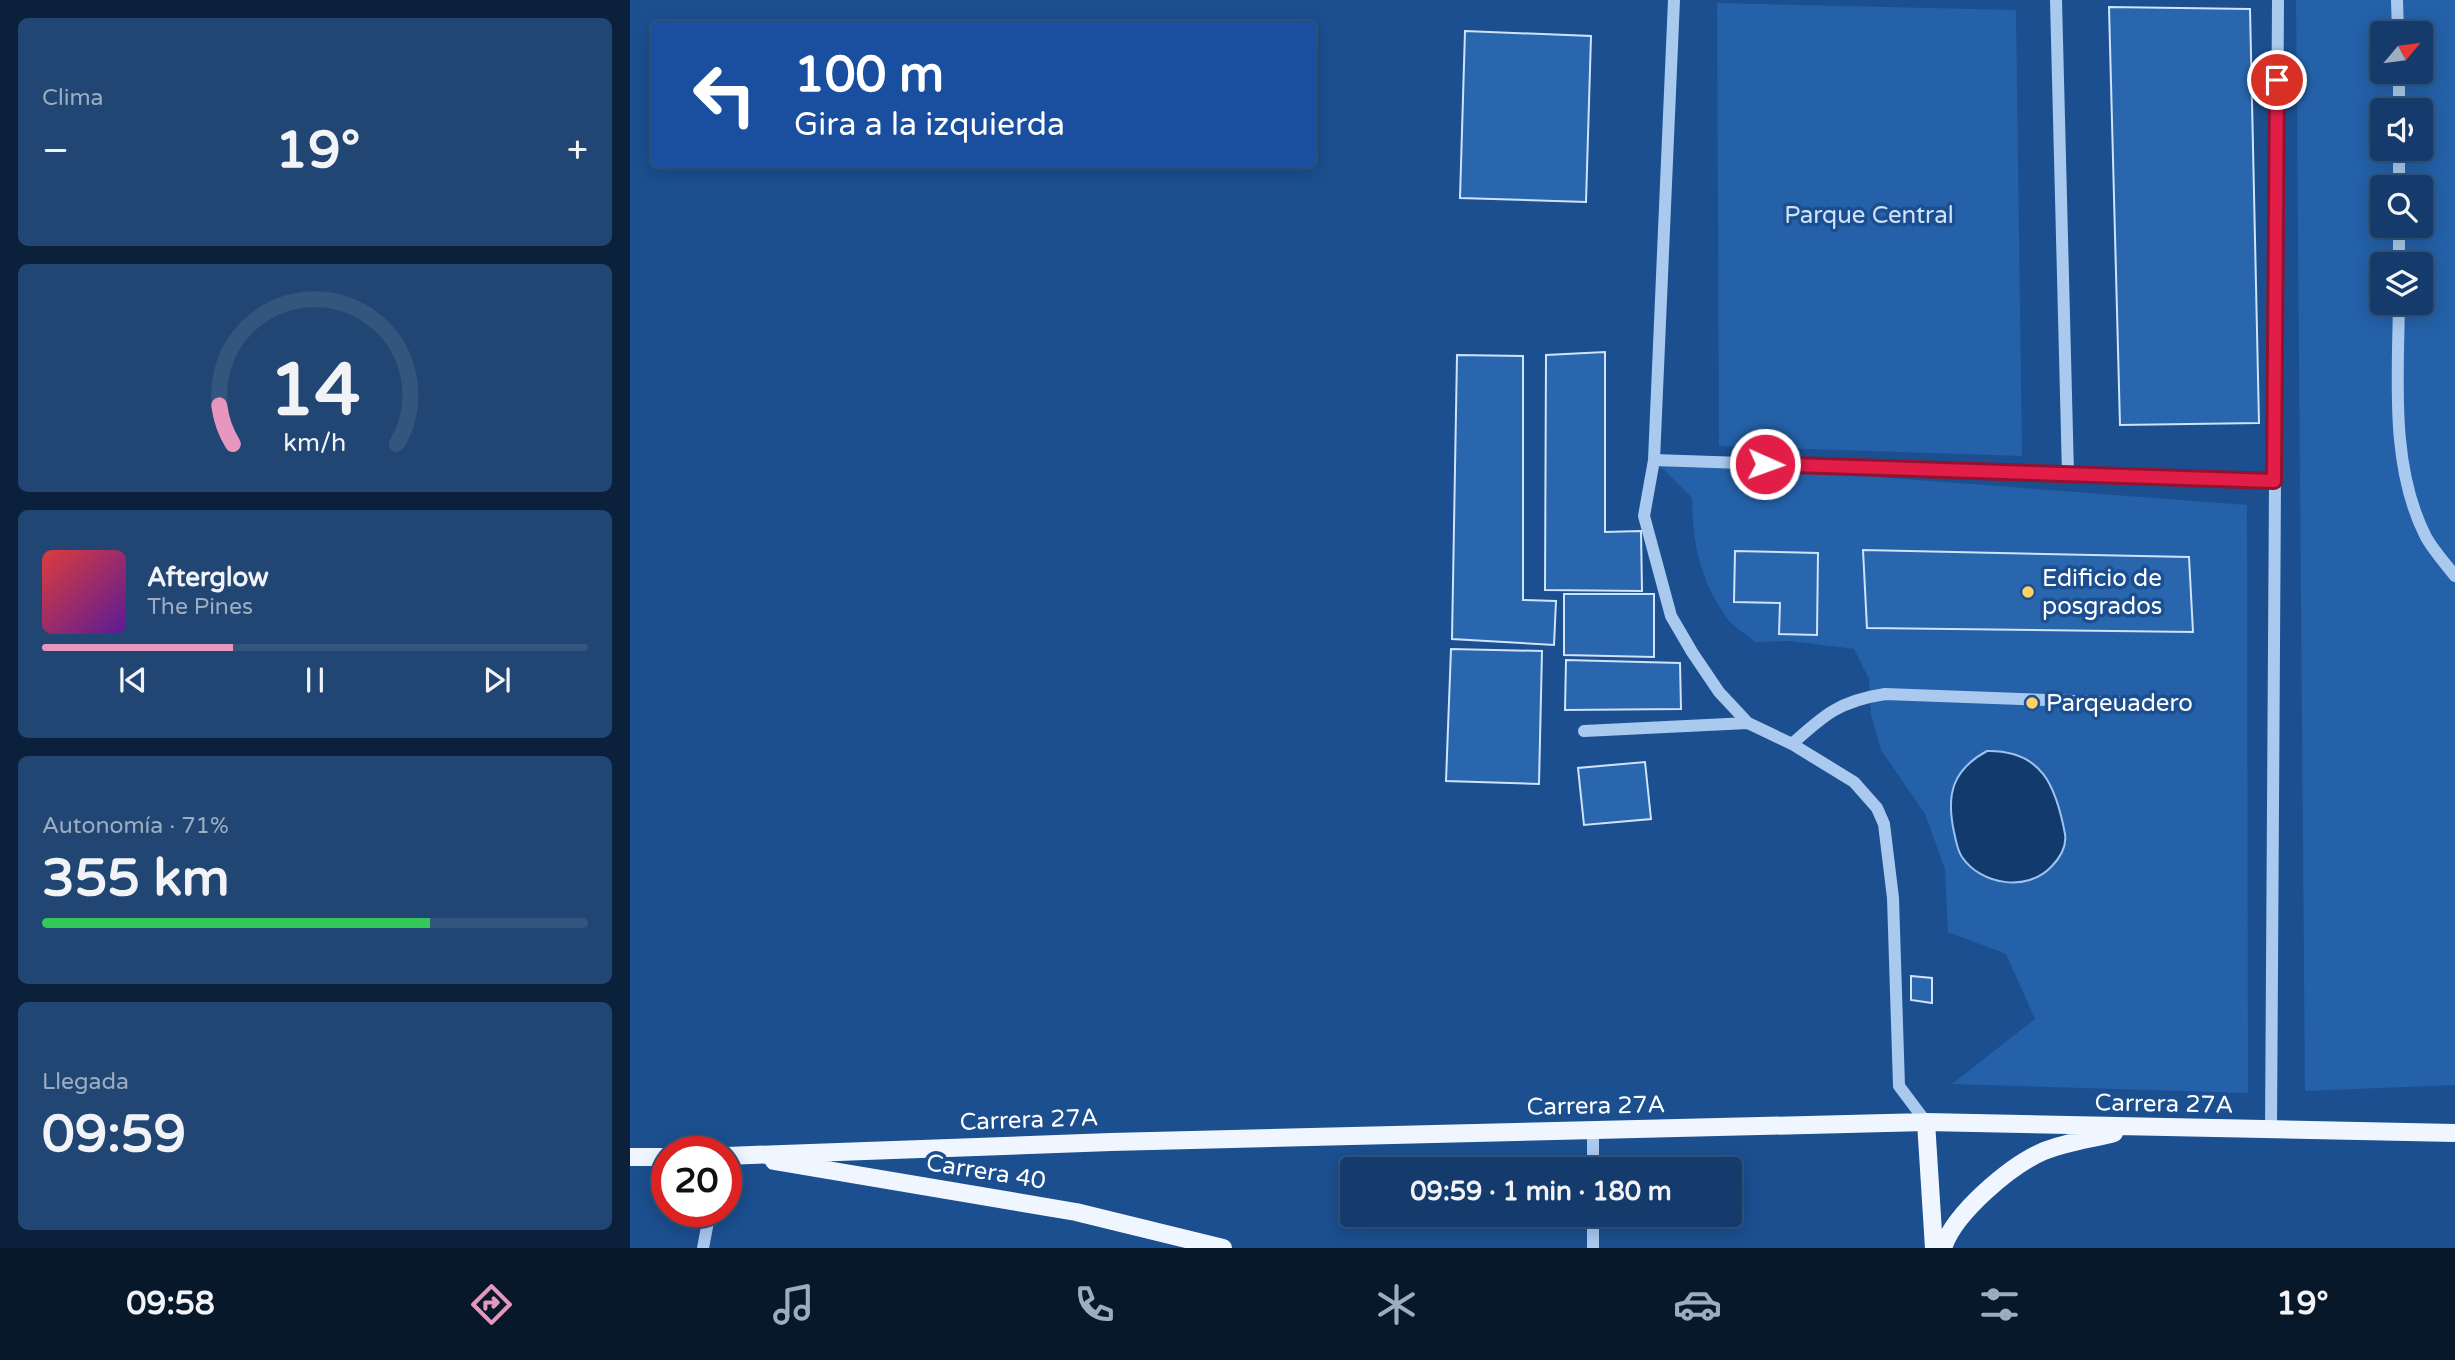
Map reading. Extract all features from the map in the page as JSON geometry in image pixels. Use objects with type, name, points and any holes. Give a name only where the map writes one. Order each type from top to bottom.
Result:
[{"type":"main road","name":"Carrera 27A","points":[[742,1155],[1097,1142],[1926,1122],[2455,1133]]},
{"type":"main road","points":[[1926,1122],[1934,1248]]},
{"type":"main road","points":[[1943,1248],[1946,1238],[1975,1202],[2006,1174],[2044,1151],[2134,1128]]},
{"type":"main road","name":"Carrera 40","points":[[742,1156],[1076,1212],[1223,1248]]},
{"type":"main road","points":[[630,1157],[651,1157]]},
{"type":"street","points":[[1674,0],[1654,460],[1644,516],[1671,616],[1719,692],[1748,723],[1792,744],[1854,782],[1877,808],[1884,824],[1893,898],[1899,1086],[1926,1122]]},
{"type":"street","points":[[2056,0],[2068,474]]},
{"type":"street","points":[[2271,1131],[2278,0]]},
{"type":"street","points":[[2397,0],[2398,21]]},
{"type":"street","points":[[2399,315],[2401,440],[2407,480],[2427,539],[2455,576]]},
{"type":"street","points":[[1654,460],[2274,481]]},
{"type":"street","points":[[1792,744],[1828,711],[1853,699],[1885,694],[2129,703]]},
{"type":"street","points":[[1584,731],[1748,723]]},
{"type":"street","points":[[1593,1130],[1593,1157]]},
{"type":"street","points":[[703,1248],[707,1227]]},
{"type":"street","points":[[1593,1227],[1593,1248]]},
{"type":"green space","points":[[2296,0],[2455,0],[2455,1085],[2305,1091]]},
{"type":"green space","name":"Parque Central","points":[[1717,3],[2016,10],[2022,456],[1719,446]]},
{"type":"green space","points":[[1654,460],[2247,505],[2248,1093],[1952,1084],[2035,1019],[2006,954],[1948,932],[1945,869],[1925,814],[1881,750],[1871,715],[1869,679],[1854,649],[1790,641],[1755,642],[1732,624],[1717,603],[1699,560],[1692,498]]},
{"type":"shaded area","points":[[1987,751],[2006,752],[2033,764],[2051,786],[2057,801],[2065,834],[2064,848],[2051,867],[2030,880],[2005,882],[1992,879],[1970,866],[1958,848],[1951,806],[1954,785],[1966,766]]},
{"type":"building","points":[[2109,7],[2250,9],[2259,423],[2120,425]]},
{"type":"building","points":[[1465,31],[1591,36],[1586,202],[1460,198]]},
{"type":"building","points":[[1605,352],[1605,532],[1641,531],[1642,591],[1545,590],[1546,355]]},
{"type":"building","points":[[1457,355],[1523,356],[1523,600],[1556,601],[1554,645],[1452,639]]},
{"type":"building","name":"Edificio de posgrados","points":[[1863,550],[2189,557],[2193,632],[1867,628]]},
{"type":"building","points":[[1735,551],[1818,553],[1817,635],[1779,634],[1780,603],[1734,602]]},
{"type":"building","points":[[1564,594],[1654,594],[1654,657],[1564,655]]},
{"type":"building","points":[[1451,649],[1542,651],[1539,784],[1446,781]]},
{"type":"building","points":[[1566,660],[1680,663],[1681,709],[1565,710]]},
{"type":"building","points":[[1645,762],[1651,819],[1584,825],[1578,768]]},
{"type":"building","points":[[1911,976],[1932,978],[1932,1003],[1911,1000]]},
{"type":"place","name":"Edificio de posgrados","points":[[2028,592]]},
{"type":"place","name":"Parqeuadero","points":[[2032,703]]},
{"type":"route","points":[[1765,464],[2274,481],[2277,80]]}]
